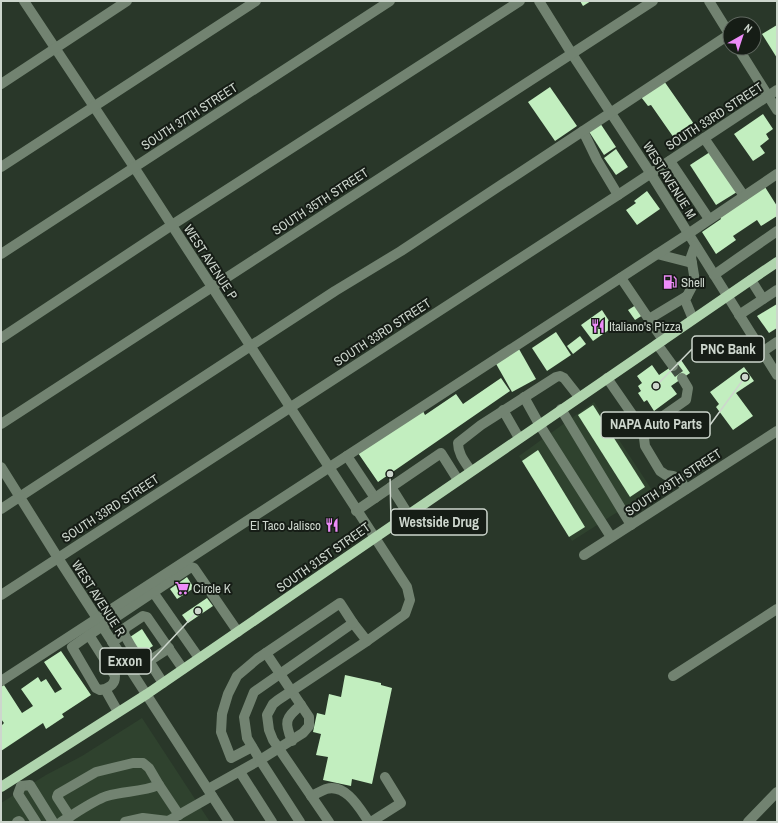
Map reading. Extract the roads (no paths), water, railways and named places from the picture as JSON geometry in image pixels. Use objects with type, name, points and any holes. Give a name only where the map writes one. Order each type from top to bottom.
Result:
[{"type":"main road","name":"SOUTH 31ST STREET","points":[[1,787],[18,782],[118,712],[238,632],[777,262]]},
{"type":"street","name":"WEST AVENUE P","points":[[24,1],[134,167],[356,511],[407,587],[410,600],[405,614],[273,704],[267,715],[269,730],[273,740],[329,822]]},
{"type":"street","points":[[1,84],[127,1]]},
{"type":"street","points":[[1,167],[256,1]]},
{"type":"street","name":"SOUTH 37TH STREET","points":[[1,254],[390,1]]},
{"type":"street","points":[[1,338],[520,1]]},
{"type":"street","name":"WEST AVENUE M","points":[[539,1],[651,174],[777,375]]},
{"type":"street","name":"SOUTH 35TH STREET","points":[[1,424],[653,1]]},
{"type":"street","points":[[709,1],[722,21]]},
{"type":"street","points":[[1,509],[335,291],[401,251],[722,39]]},
{"type":"street","points":[[744,56],[773,93],[777,110]]},
{"type":"street","name":"SOUTH 33RD STREET","points":[[1,595],[651,174],[773,93]]},
{"type":"street","points":[[583,131],[597,160],[618,195]]},
{"type":"street","points":[[704,138],[744,196]]},
{"type":"street","points":[[670,161],[709,220]]},
{"type":"street","points":[[89,635],[115,676],[113,685],[105,689],[100,690],[96,688],[72,647],[89,635],[99,622],[347,456],[621,278],[777,174]]},
{"type":"street","points":[[714,275],[777,231]]},
{"type":"street","points":[[693,319],[685,302],[695,282],[692,254],[695,246]]},
{"type":"street","points":[[657,254],[692,263]]},
{"type":"street","points":[[621,278],[649,319],[673,366]]},
{"type":"street","points":[[751,280],[763,299]]},
{"type":"street","points":[[739,315],[777,290]]},
{"type":"street","points":[[649,319],[687,296]]},
{"type":"street","points":[[762,352],[777,342]]},
{"type":"street","points":[[471,471],[458,449],[458,443],[463,437],[556,377],[560,376],[564,378],[579,397]]},
{"type":"street","points":[[607,378],[643,430],[645,446],[660,471],[666,475],[680,478],[686,489]]},
{"type":"street","points":[[643,430],[686,400],[688,388],[682,378]]},
{"type":"street","points":[[524,397],[539,424],[611,537]]},
{"type":"street","points":[[561,409],[631,525]]},
{"type":"street","points":[[503,410],[519,438]]},
{"type":"street","name":"SOUTH 29TH STREET","points":[[584,554],[777,431]]},
{"type":"street","points":[[356,511],[441,453],[458,480]]},
{"type":"street","points":[[347,456],[375,498]]},
{"type":"street","name":"WEST AVENUE R","points":[[1,467],[228,822]]},
{"type":"street","points":[[391,487],[408,514]]},
{"type":"street","points":[[1,681],[99,622],[153,592],[191,567],[194,568],[238,632]]},
{"type":"street","points":[[153,592],[199,658]]},
{"type":"street","points":[[252,747],[231,758],[221,732],[222,714],[228,694],[237,676],[257,658],[340,603],[367,641]]},
{"type":"street","points":[[674,676],[777,609]]},
{"type":"street","points":[[169,648],[149,661],[144,661],[140,659],[124,634],[125,628],[144,616],[147,617],[169,648],[183,669]]},
{"type":"street","points":[[300,822],[247,738],[244,717],[254,692],[353,623]]},
{"type":"street","points":[[112,642],[124,634]]},
{"type":"street","points":[[125,822],[144,818],[169,821],[240,772],[292,741],[309,726],[309,717],[266,653]]},
{"type":"street","points":[[149,661],[162,683]]},
{"type":"street","points":[[105,689],[118,712]]},
{"type":"street","points":[[292,741],[287,729],[286,720],[291,713],[301,705]]},
{"type":"street","points":[[159,785],[136,791],[121,792],[105,797],[65,819],[57,797],[58,794],[96,772],[133,763],[143,763],[149,768],[179,815]]},
{"type":"street","points":[[240,772],[272,822]]},
{"type":"street","points":[[311,796],[327,789],[346,793],[352,798],[370,822],[401,803],[385,778]]},
{"type":"street","points":[[36,822],[18,794],[18,782],[30,784],[53,822]]},
{"type":"street","points":[[748,822],[777,792]]},
{"type":"tunnel","points":[[673,366],[682,378]]},
{"type":"place","name":"Shell","points":[[670,282]]},
{"type":"place","name":"Italiano's Pizza","points":[[598,326]]},
{"type":"place","name":"NAPA Auto Parts","points":[[745,377]]},
{"type":"place","name":"PNC Bank","points":[[656,386]]},
{"type":"place","name":"Westside Drug","points":[[390,474]]},
{"type":"place","name":"El Taco Jalisco","points":[[332,525]]},
{"type":"place","name":"Circle K","points":[[182,588]]},
{"type":"place","name":"Exxon","points":[[198,611]]}]
